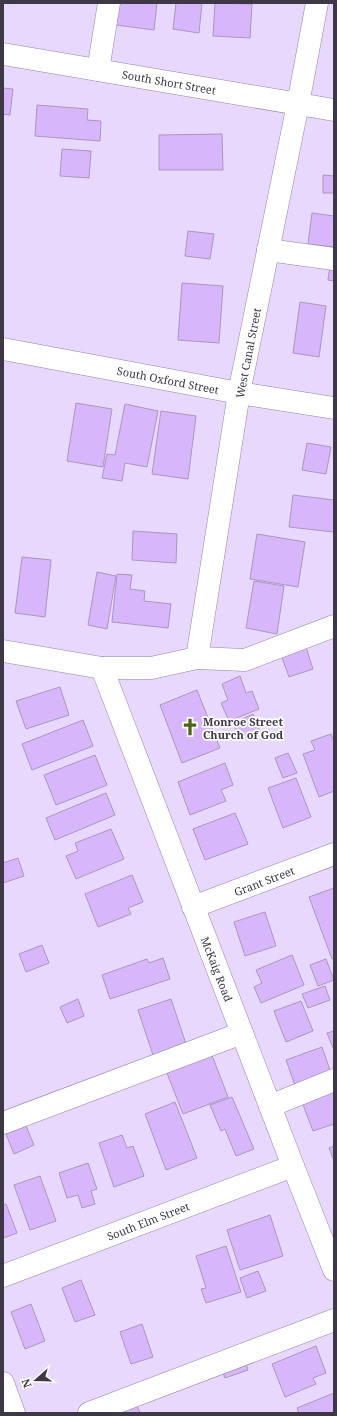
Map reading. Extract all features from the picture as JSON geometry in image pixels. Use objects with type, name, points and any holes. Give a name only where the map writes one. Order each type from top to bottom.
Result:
[{"type":"street","points":[[98,70],[109,3]]},
{"type":"street","name":"West Canal Street","points":[[197,658],[239,393],[298,104],[316,3]]},
{"type":"street","name":"South Short Street","points":[[3,54],[334,110]]},
{"type":"street","points":[[268,250],[334,259]]},
{"type":"street","name":"South Oxford Street","points":[[3,349],[239,393],[334,408]]},
{"type":"street","points":[[3,651],[102,668],[151,668],[197,658],[245,660],[334,626]]},
{"type":"street","name":"McKaig Road","points":[[102,668],[293,1166],[328,1237],[334,1270]]},
{"type":"street","name":"Grant Street","points":[[193,907],[334,854]]},
{"type":"street","points":[[3,1123],[242,1033]]},
{"type":"street","points":[[270,1106],[334,1080]]},
{"type":"street","name":"South Elm Street","points":[[3,1276],[293,1166]]},
{"type":"street","points":[[89,1413],[334,1320]]},
{"type":"street","points":[[3,1382],[14,1413]]},
{"type":"building","points":[[119,3],[157,3],[154,30],[116,25]]},
{"type":"building","points":[[176,3],[202,3],[199,33],[173,29]]},
{"type":"building","points":[[215,3],[252,4],[250,38],[213,36]]},
{"type":"building","points":[[3,88],[13,89],[10,115],[3,114]]},
{"type":"building","points":[[37,105],[88,109],[87,120],[101,121],[100,141],[35,136]]},
{"type":"building","points":[[222,134],[223,170],[159,170],[159,135]]},
{"type":"building","points":[[62,149],[91,151],[89,178],[60,176]]},
{"type":"building","points":[[323,175],[334,176],[334,193],[323,193]]},
{"type":"building","points":[[312,213],[334,216],[334,247],[308,244]]},
{"type":"building","points":[[188,231],[214,234],[210,259],[185,256]]},
{"type":"building","points":[[331,259],[334,260],[334,281],[328,280]]},
{"type":"building","points":[[182,283],[223,286],[219,343],[178,340]]},
{"type":"building","points":[[300,302],[326,306],[319,357],[293,353]]},
{"type":"building","points":[[76,403],[112,409],[103,467],[67,461]]},
{"type":"building","points":[[125,404],[158,411],[147,467],[125,463],[122,481],[102,478],[107,454],[115,455]]},
{"type":"building","points":[[161,411],[196,416],[188,479],[152,474]]},
{"type":"building","points":[[307,443],[331,447],[326,474],[302,470]]},
{"type":"building","points":[[293,495],[334,500],[334,532],[289,527]]},
{"type":"building","points":[[133,531],[177,534],[176,563],[132,560]]},
{"type":"building","points":[[257,534],[305,542],[298,587],[250,579]]},
{"type":"building","points":[[22,557],[51,560],[45,617],[15,613]]},
{"type":"building","points":[[97,572],[116,576],[107,629],[88,625]]},
{"type":"building","points":[[117,574],[132,575],[130,589],[145,591],[144,601],[171,604],[168,628],[112,622]]},
{"type":"building","points":[[254,581],[284,586],[277,634],[246,628]]},
{"type":"building","points":[[305,644],[313,669],[289,677],[280,652]]},
{"type":"building","points":[[240,676],[246,693],[252,691],[259,709],[229,721],[221,703],[228,700],[222,684]]},
{"type":"building","points":[[60,687],[69,715],[26,729],[16,701]]},
{"type":"building","name":"Monroe Street Church of God","points":[[197,690],[220,748],[182,763],[160,705]]},
{"type":"building","points":[[253,714],[260,732],[240,740],[233,723]]},
{"type":"building","points":[[83,720],[93,746],[32,770],[22,744]]},
{"type":"building","points":[[331,734],[334,742],[334,791],[319,797],[303,754],[315,750],[311,741]]},
{"type":"building","points":[[288,753],[297,773],[283,778],[275,758]]},
{"type":"building","points":[[95,755],[107,785],[56,805],[44,775]]},
{"type":"building","points":[[225,763],[233,785],[221,790],[226,801],[190,815],[178,782]]},
{"type":"building","points":[[296,778],[311,817],[283,828],[268,788]]},
{"type":"building","points":[[106,793],[115,815],[55,840],[46,818]]},
{"type":"building","points":[[235,813],[248,844],[205,860],[193,829]]},
{"type":"building","points":[[111,829],[124,859],[76,879],[66,856],[78,851],[75,843]]},
{"type":"building","points":[[18,858],[24,876],[3,883],[3,863]]},
{"type":"building","points":[[132,875],[143,902],[128,908],[131,914],[98,927],[85,894]]},
{"type":"building","points":[[334,888],[334,958],[332,959],[309,897]]},
{"type":"building","points":[[265,912],[276,946],[245,956],[234,922]]},
{"type":"building","points":[[42,945],[49,963],[26,972],[19,954]]},
{"type":"building","points":[[292,955],[304,985],[261,1003],[254,987],[262,983],[256,970]]},
{"type":"building","points":[[163,958],[170,979],[110,999],[102,975],[147,959],[149,963]]},
{"type":"building","points":[[326,959],[334,980],[318,986],[310,965]]},
{"type":"building","points":[[325,986],[330,1000],[308,1008],[302,994]]},
{"type":"building","points":[[78,999],[84,1016],[67,1023],[60,1007]]},
{"type":"building","points":[[171,999],[186,1044],[153,1055],[138,1010]]},
{"type":"building","points":[[301,1001],[313,1031],[286,1042],[274,1011]]},
{"type":"building","points":[[334,1031],[334,1050],[327,1033]]},
{"type":"building","points":[[322,1047],[332,1076],[296,1088],[286,1060]]},
{"type":"building","points":[[210,1050],[228,1097],[183,1114],[165,1068]]},
{"type":"building","points":[[334,1090],[334,1124],[313,1131],[302,1102]]},
{"type":"building","points":[[232,1097],[254,1149],[236,1156],[225,1129],[221,1131],[210,1105]]},
{"type":"building","points":[[175,1102],[197,1158],[166,1170],[145,1114]]},
{"type":"building","points":[[26,1126],[34,1145],[14,1154],[6,1134]]},
{"type":"building","points":[[122,1135],[127,1148],[133,1146],[144,1176],[114,1187],[99,1143]]},
{"type":"building","points":[[334,1146],[334,1161],[329,1148]]},
{"type":"building","points":[[88,1163],[97,1189],[91,1191],[95,1204],[82,1208],[78,1195],[67,1198],[59,1173]]},
{"type":"building","points":[[40,1176],[56,1221],[30,1230],[14,1185]]},
{"type":"building","points":[[6,1204],[17,1233],[3,1238],[3,1205]]},
{"type":"building","points":[[270,1215],[283,1256],[240,1270],[227,1230]]},
{"type":"building","points":[[226,1246],[241,1292],[206,1303],[201,1289],[206,1288],[196,1256]]},
{"type":"building","points":[[258,1271],[266,1291],[247,1298],[240,1278]]},
{"type":"building","points":[[81,1280],[95,1315],[75,1322],[62,1288]]},
{"type":"building","points":[[31,1304],[45,1341],[25,1349],[11,1312]]},
{"type":"building","points":[[142,1324],[153,1357],[131,1364],[120,1332]]},
{"type":"building","points":[[316,1346],[326,1373],[313,1378],[316,1384],[285,1397],[272,1364]]},
{"type":"building","points":[[244,1357],[248,1370],[225,1378],[220,1365]]},
{"type":"building","points":[[334,1393],[334,1413],[299,1413],[297,1408]]},
{"type":"building","points":[[135,1401],[140,1413],[120,1413]]},
{"type":"place","name":"Monroe Street Church of God","points":[[190,727]]}]
